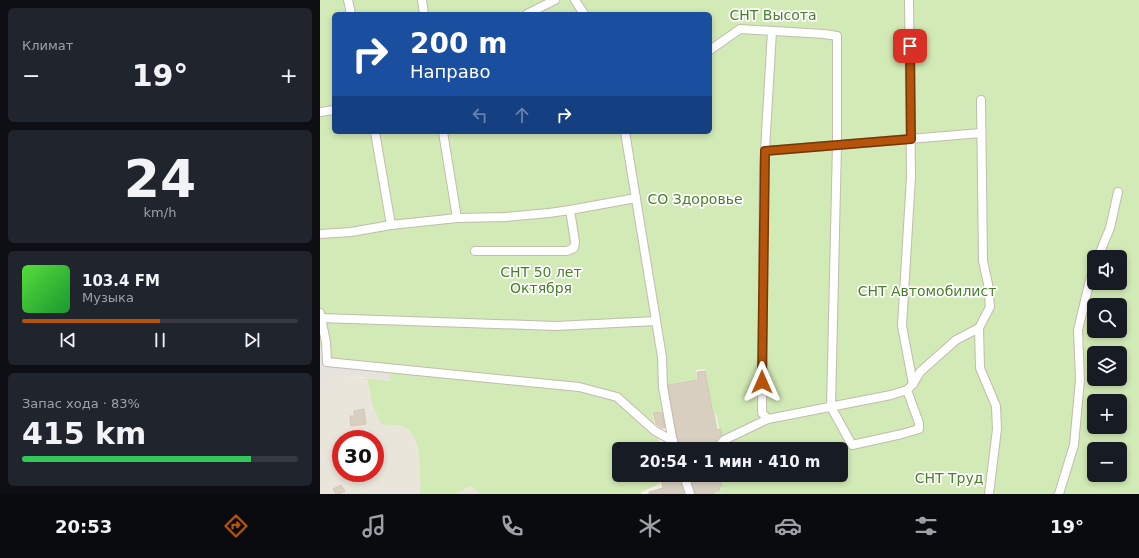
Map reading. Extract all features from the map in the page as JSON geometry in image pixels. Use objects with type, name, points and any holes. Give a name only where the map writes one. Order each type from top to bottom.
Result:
[{"type":"street","points":[[348,0],[350,12]]},
{"type":"street","points":[[422,0],[424,12]]},
{"type":"street","points":[[531,12],[556,0]]},
{"type":"street","points":[[575,0],[583,12]]},
{"type":"street","points":[[909,0],[911,177],[902,326],[913,384]]},
{"type":"street","points":[[712,49],[740,29],[837,36],[837,145],[831,407],[852,445],[902,434],[919,429],[919,423],[907,390]]},
{"type":"street","points":[[768,419],[762,413],[765,151],[772,31]]},
{"type":"street","points":[[981,100],[983,261],[988,284],[990,307],[980,328],[980,368],[996,406],[997,429],[989,494]]},
{"type":"street","points":[[320,112],[332,110]]},
{"type":"street","points":[[765,151],[981,133]]},
{"type":"street","points":[[375,134],[391,225]]},
{"type":"street","points":[[443,134],[457,218]]},
{"type":"street","points":[[625,134],[662,357],[663,387],[673,442]]},
{"type":"street","points":[[1101,250],[1110,228],[1118,192]]},
{"type":"street","points":[[320,234],[351,232],[391,225],[457,218],[506,217],[570,210],[636,198]]},
{"type":"street","points":[[475,251],[567,251],[574,248],[575,242],[570,210]]},
{"type":"street","points":[[1059,494],[1074,445],[1080,380],[1078,330],[1088,290]]},
{"type":"street","points":[[656,321],[556,326],[321,315],[326,342],[327,362],[579,387],[617,397],[655,431],[670,442]]},
{"type":"street","points":[[722,442],[768,419],[907,390],[913,384],[920,372],[956,340],[980,328]]},
{"type":"street","points":[[686,482],[690,494]]},
{"type":"shaded area","points":[[320,347],[322,347],[323,365],[390,372],[389,381],[362,377],[328,376],[327,385],[320,385]]},
{"type":"shaded area","points":[[328,375],[367,378],[372,404],[381,423],[406,428],[413,434],[419,458],[421,482],[420,494],[320,494],[320,385],[326,385]]},
{"type":"shaded area","points":[[470,486],[481,494],[456,494]]},
{"type":"green space","points":[[320,0],[1139,0],[1139,494],[714,494],[714,492],[721,490],[721,482],[848,482],[848,442],[716,442],[716,440],[723,438],[721,430],[719,430],[716,414],[713,414],[705,369],[696,370],[697,380],[665,385],[669,410],[652,413],[659,442],[612,442],[612,482],[660,482],[660,484],[641,492],[641,494],[481,494],[470,486],[456,494],[420,494],[419,458],[415,440],[406,428],[381,424],[372,404],[367,378],[389,381],[390,372],[323,365],[322,347],[320,347]]},
{"type":"building","points":[[705,371],[717,430],[721,429],[722,435],[716,440],[716,442],[678,442],[668,385],[698,380],[697,372]]},
{"type":"building","points":[[364,409],[366,424],[351,426],[350,416],[354,416],[354,411]]},
{"type":"building","points":[[662,412],[665,428],[661,428],[656,424],[653,413]]},
{"type":"building","points":[[662,482],[681,482],[684,494],[649,494],[649,492],[663,488]]},
{"type":"building","points":[[692,482],[721,482],[722,486],[719,487],[720,490],[714,492],[714,494],[695,494]]},
{"type":"building","points":[[341,485],[345,491],[336,494],[333,489]]},
{"type":"route","points":[[762,382],[765,151],[911,139],[910,46]]},
{"type":"park label","name":"СНТ Высота","points":[[773,15]]},
{"type":"park label","name":"СО Здоровье","points":[[695,199]]},
{"type":"park label","name":"СНТ 50 лет Октября","points":[[541,280]]},
{"type":"park label","name":"СНТ Автомобилист","points":[[927,291]]},
{"type":"park label","name":"СНТ Труд","points":[[949,478]]}]
